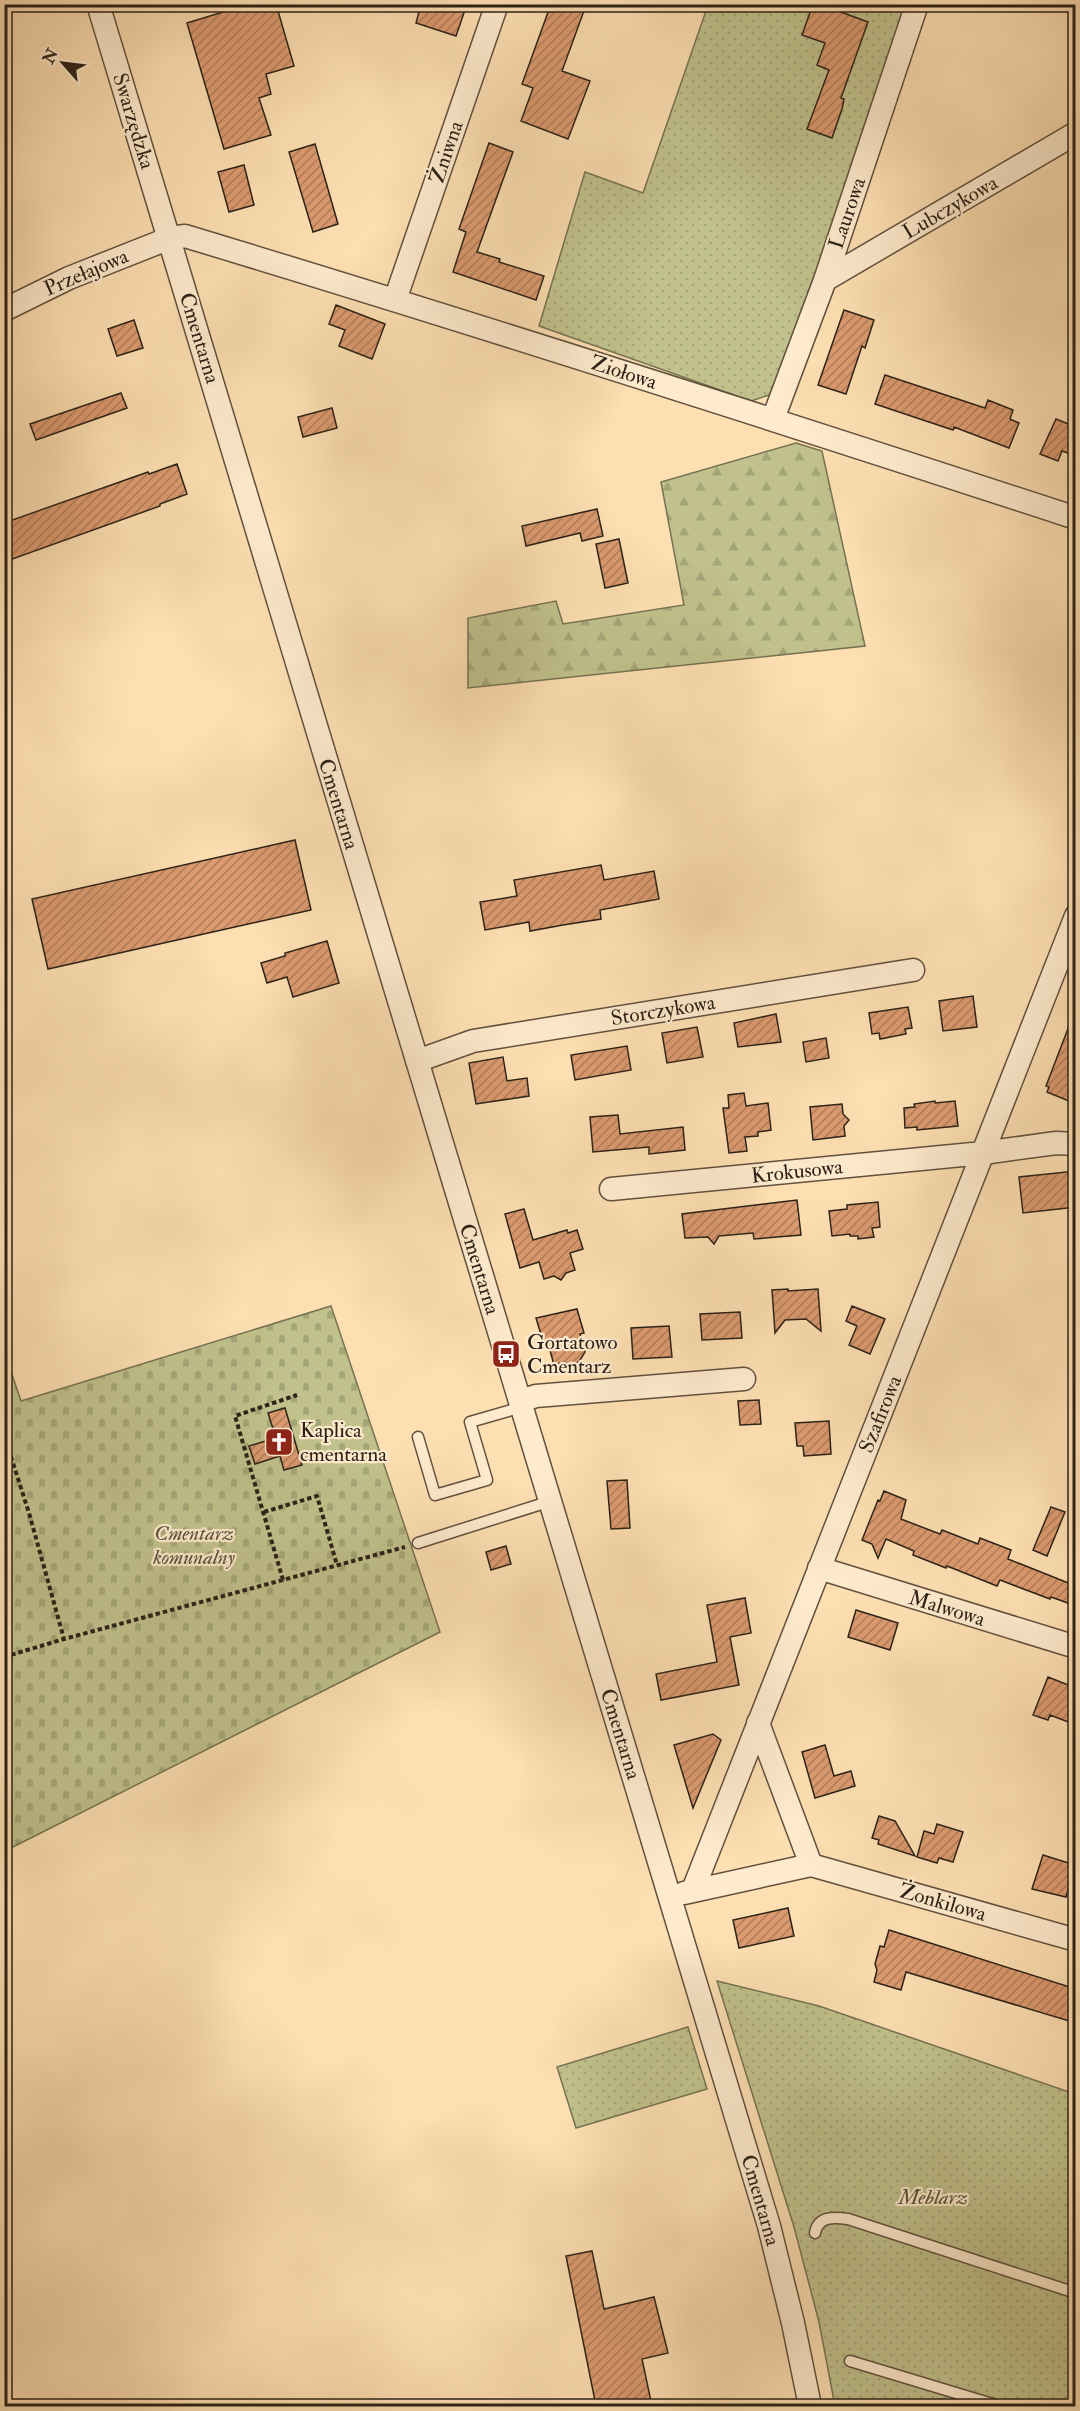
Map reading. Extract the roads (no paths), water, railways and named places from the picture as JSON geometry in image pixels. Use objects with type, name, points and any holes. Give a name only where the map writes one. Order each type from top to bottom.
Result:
[{"type":"street","name":"Swarzędzka","points":[[98,4],[170,238]]},
{"type":"street","name":"Żniwna","points":[[395,300],[497,4]]},
{"type":"street","name":"Laurowa","points":[[773,419],[825,280],[917,4]]},
{"type":"street","name":"Lubczykowa","points":[[825,280],[1076,133]]},
{"type":"street","name":"Ziołowa","points":[[170,238],[185,236],[395,300],[773,419],[1076,518]]},
{"type":"street","name":"Przełajowa","points":[[4,310],[69,278],[170,238]]},
{"type":"street","name":"Cmentarna","points":[[170,238],[769,2226],[793,2323],[810,2406]]},
{"type":"street","name":"Szafirowa","points":[[693,1890],[1076,916]]},
{"type":"street","name":"Storczykowa","points":[[417,1061],[473,1041],[913,970]]},
{"type":"street","name":"Krokusowa","points":[[611,1189],[983,1153],[1056,1143],[1076,1144]]},
{"type":"street","points":[[521,1404],[536,1396],[744,1379]]},
{"type":"street","name":"Malwowa","points":[[819,1568],[1076,1647]]},
{"type":"street","points":[[758,1723],[811,1865]]},
{"type":"street","name":"Żonkilowa","points":[[693,1890],[811,1865],[1076,1940]]},
{"type":"street","points":[[670,1899],[693,1890]]},
{"type":"lane","points":[[418,1437],[435,1495],[487,1480],[470,1422],[521,1404]]},
{"type":"lane","points":[[418,1543],[551,1502]]},
{"type":"lane","points":[[815,2233],[818,2224],[827,2218],[848,2219],[1076,2293]]},
{"type":"lane","points":[[850,2361],[999,2406]]},
{"type":"place","name":"Gortatowo Cmentarz","points":[[506,1354]]},
{"type":"place","name":"Kaplica cmentarna","points":[[279,1442]]},
{"type":"park label","name":"Cmentarz komunalny","points":[[194,1545]]},
{"type":"park label","name":"Meblarz","points":[[933,2197]]}]
